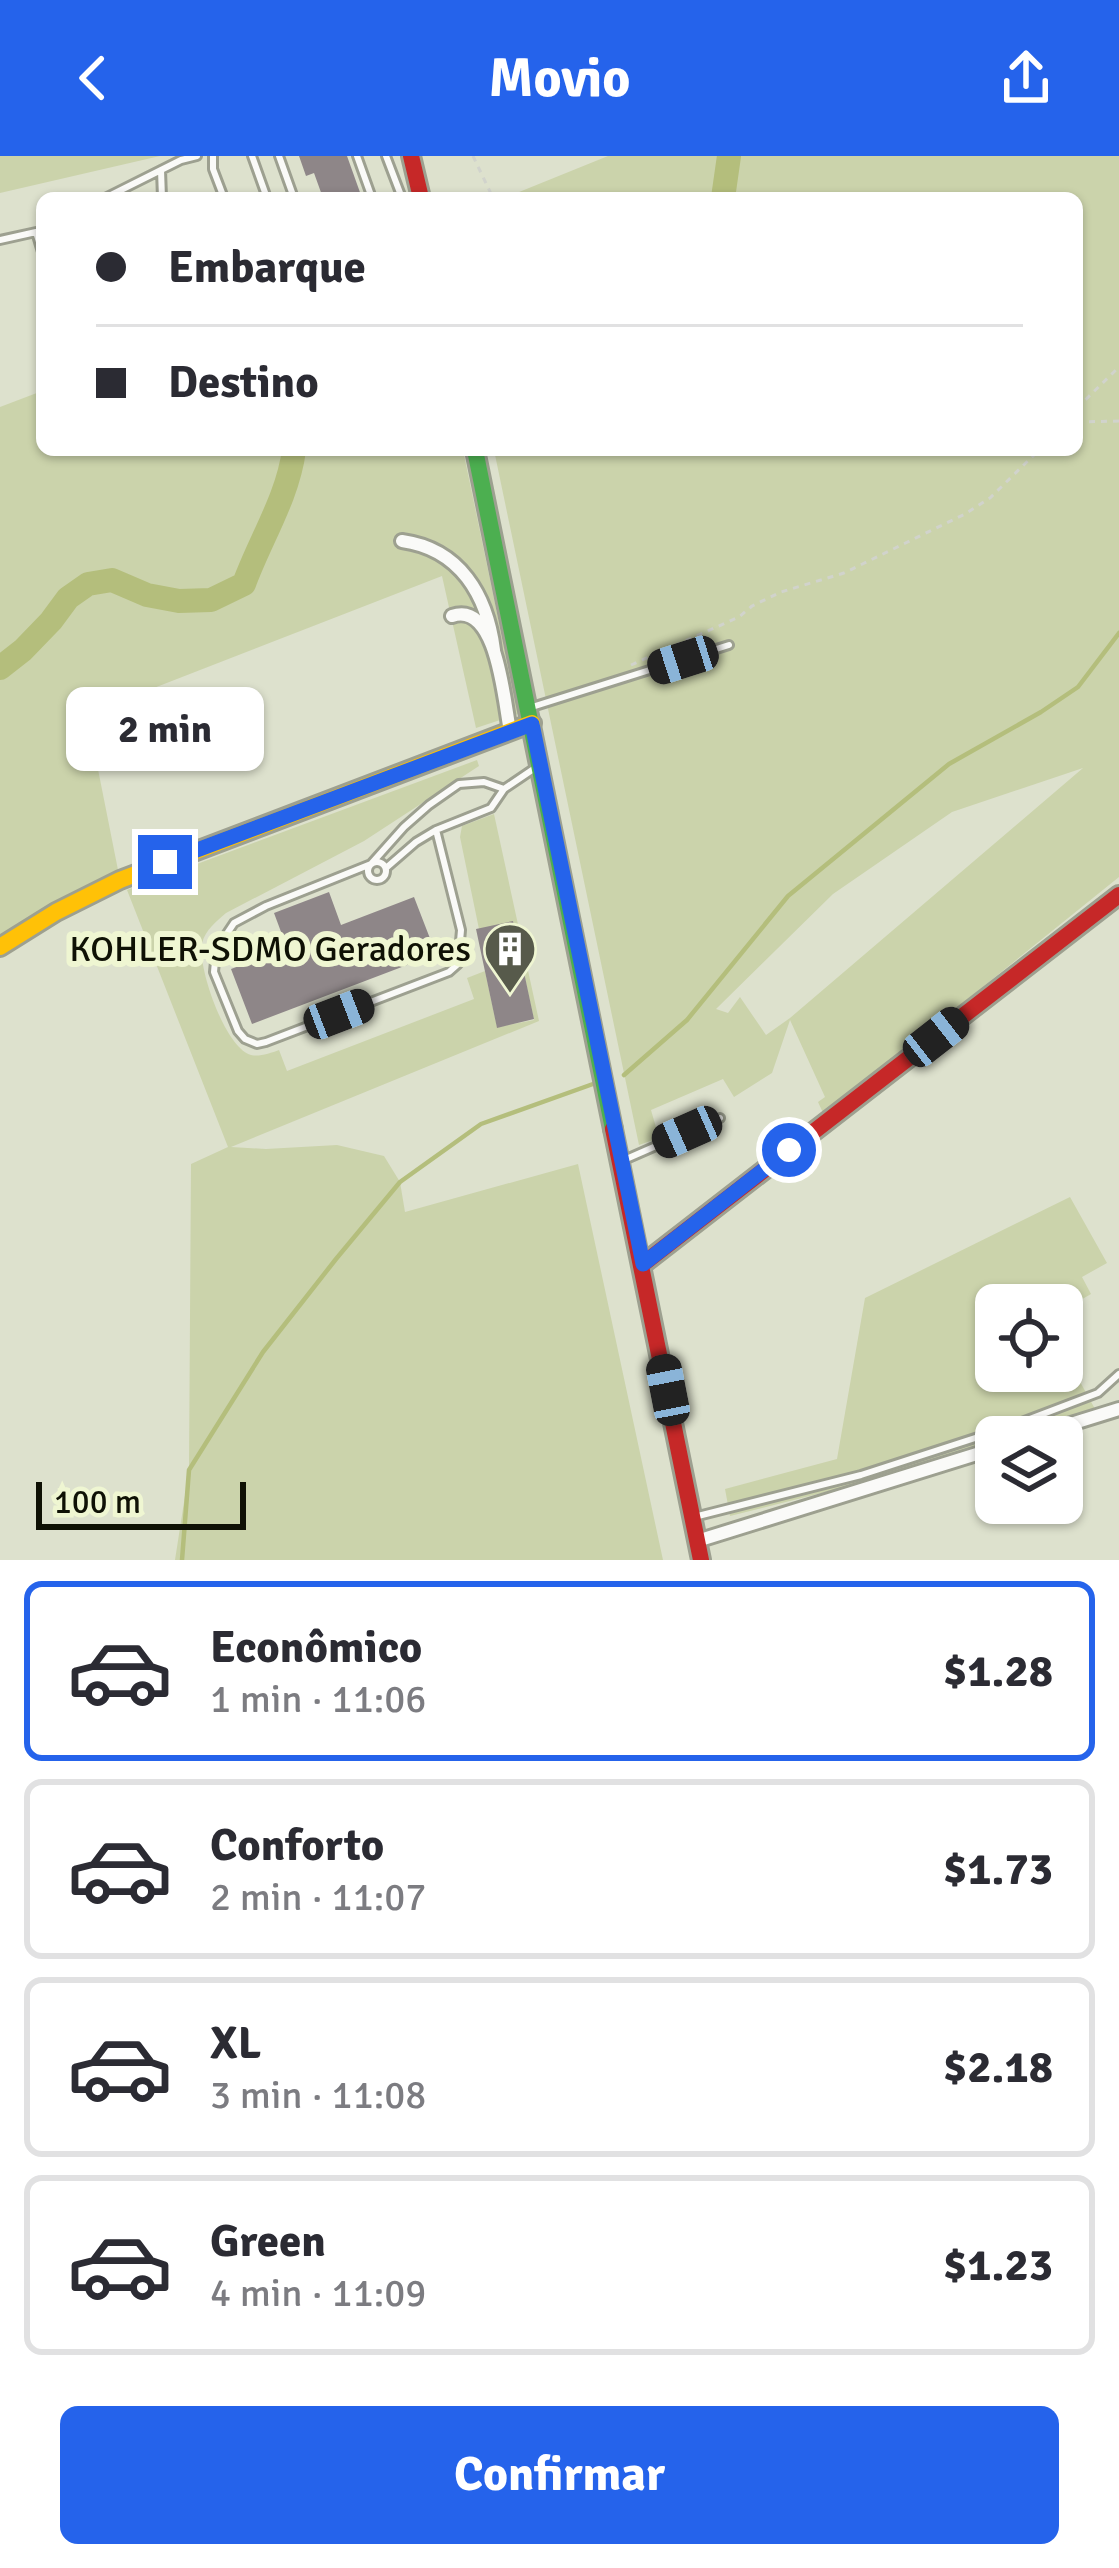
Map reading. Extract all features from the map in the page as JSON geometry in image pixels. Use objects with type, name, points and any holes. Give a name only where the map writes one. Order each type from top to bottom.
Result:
[{"type":"street","points":[[411,156],[420,192]]},
{"type":"street","points":[[476,456],[701,1560]]},
{"type":"street","points":[[402,541],[420,543],[454,561],[467,575],[486,611],[510,731]]},
{"type":"street","points":[[452,616],[476,617],[494,650]]},
{"type":"street","points":[[0,946],[56,911],[120,880],[510,731],[530,716]]},
{"type":"street","points":[[643,1264],[1119,895]]},
{"type":"street","points":[[1083,1420],[1119,1409]]},
{"type":"street","points":[[697,1541],[975,1455]]},
{"type":"lane","points":[[117,192],[196,156]]},
{"type":"lane","points":[[213,156],[222,192]]},
{"type":"lane","points":[[252,156],[265,192]]},
{"type":"lane","points":[[279,156],[292,192]]},
{"type":"lane","points":[[357,156],[370,192]]},
{"type":"lane","points":[[386,156],[400,192]]},
{"type":"lane","points":[[161,170],[162,192]]},
{"type":"lane","points":[[0,240],[36,232]]},
{"type":"lane","points":[[530,716],[606,684],[729,645]]},
{"type":"lane","points":[[504,789],[484,782],[459,784],[404,827],[368,873],[374,880],[385,877],[386,868],[416,842],[490,808],[504,789],[540,764]]},
{"type":"lane","points":[[386,868],[380,862],[371,864],[234,923],[216,950],[214,972],[245,1039],[266,1042],[448,972],[458,964],[461,930],[436,830]]},
{"type":"lane","points":[[622,1161],[720,1118]]},
{"type":"lane","points":[[693,1517],[861,1475],[1006,1428],[1098,1393],[1119,1374]]},
{"type":"path","points":[[473,156],[490,192]]},
{"type":"path","points":[[1083,402],[1119,367]]},
{"type":"path","points":[[1083,422],[1119,421]]},
{"type":"path","points":[[606,684],[632,663],[739,617],[781,592],[844,573],[965,514],[1033,456]]},
{"type":"green space","points":[[0,156],[160,156],[0,193]]},
{"type":"green space","points":[[608,156],[1119,156],[1119,877],[824,1115],[818,1102],[825,1097],[790,1020],[772,1073],[734,1097],[723,1079],[651,1110],[659,1138],[639,1145],[495,456],[1083,456],[1083,192],[519,192]],"holes":[[[1083,768],[766,1035],[740,997],[728,1013],[716,1009],[833,894],[952,812]]]},
{"type":"green space","points":[[36,393],[36,456],[464,456],[518,714],[476,728],[442,576],[87,714],[120,880],[0,947],[0,407]]},
{"type":"green space","points":[[477,760],[479,766],[364,841],[226,913],[202,943],[204,969],[232,1038],[251,1055],[279,1050],[287,1071],[474,999],[467,978],[485,971],[497,1027],[534,1020],[513,922],[479,929],[460,837],[462,826],[494,814],[539,1021],[231,1147],[337,1145],[384,1156],[400,1182],[405,1212],[578,1164],[663,1560],[175,1560],[189,1470],[191,1164],[228,1147],[127,890]]},
{"type":"green space","points":[[1070,1197],[1107,1263],[1082,1277],[1091,1294],[1083,1299],[1083,1284],[975,1284],[975,1392],[1083,1392],[1083,1387],[1095,1409],[1073,1416],[975,1416],[975,1448],[881,1478],[730,1516],[725,1489],[837,1459],[865,1298]]},
{"type":"building","points":[[299,156],[347,156],[360,192],[321,192],[314,173],[306,176]]},
{"type":"building","points":[[329,892],[341,925],[414,897],[436,954],[252,1024],[231,969],[287,948],[274,913]]},
{"type":"building","name":"KOHLER-SDMO Geradores","points":[[513,921],[534,1019],[497,1028],[476,929]]},
{"type":"waterway","points":[[724,192],[729,156]]},
{"type":"waterway","points":[[0,668],[23,650],[68,598],[88,584],[112,580],[147,595],[179,601],[211,600],[244,584],[280,501],[293,456]]},
{"type":"waterway","points":[[624,1075],[687,1020],[788,896],[949,764],[1078,687],[1119,633]]},
{"type":"waterway","points":[[182,1560],[189,1470],[263,1352],[400,1182],[481,1124],[593,1084]]},
{"type":"traffic: fast","points":[[476,456],[613,1129]]},
{"type":"traffic: slow","points":[[0,947],[120,880],[532,723]]},
{"type":"traffic: jam","points":[[411,156],[420,192]]},
{"type":"traffic: jam","points":[[643,1264],[1119,895]]},
{"type":"traffic: jam","points":[[613,1129],[701,1560]]},
{"type":"place","name":"KOHLER-SDMO Geradores","points":[[510,995]]},
{"type":"route","points":[[165,862],[532,724],[643,1264],[789,1150]]}]
